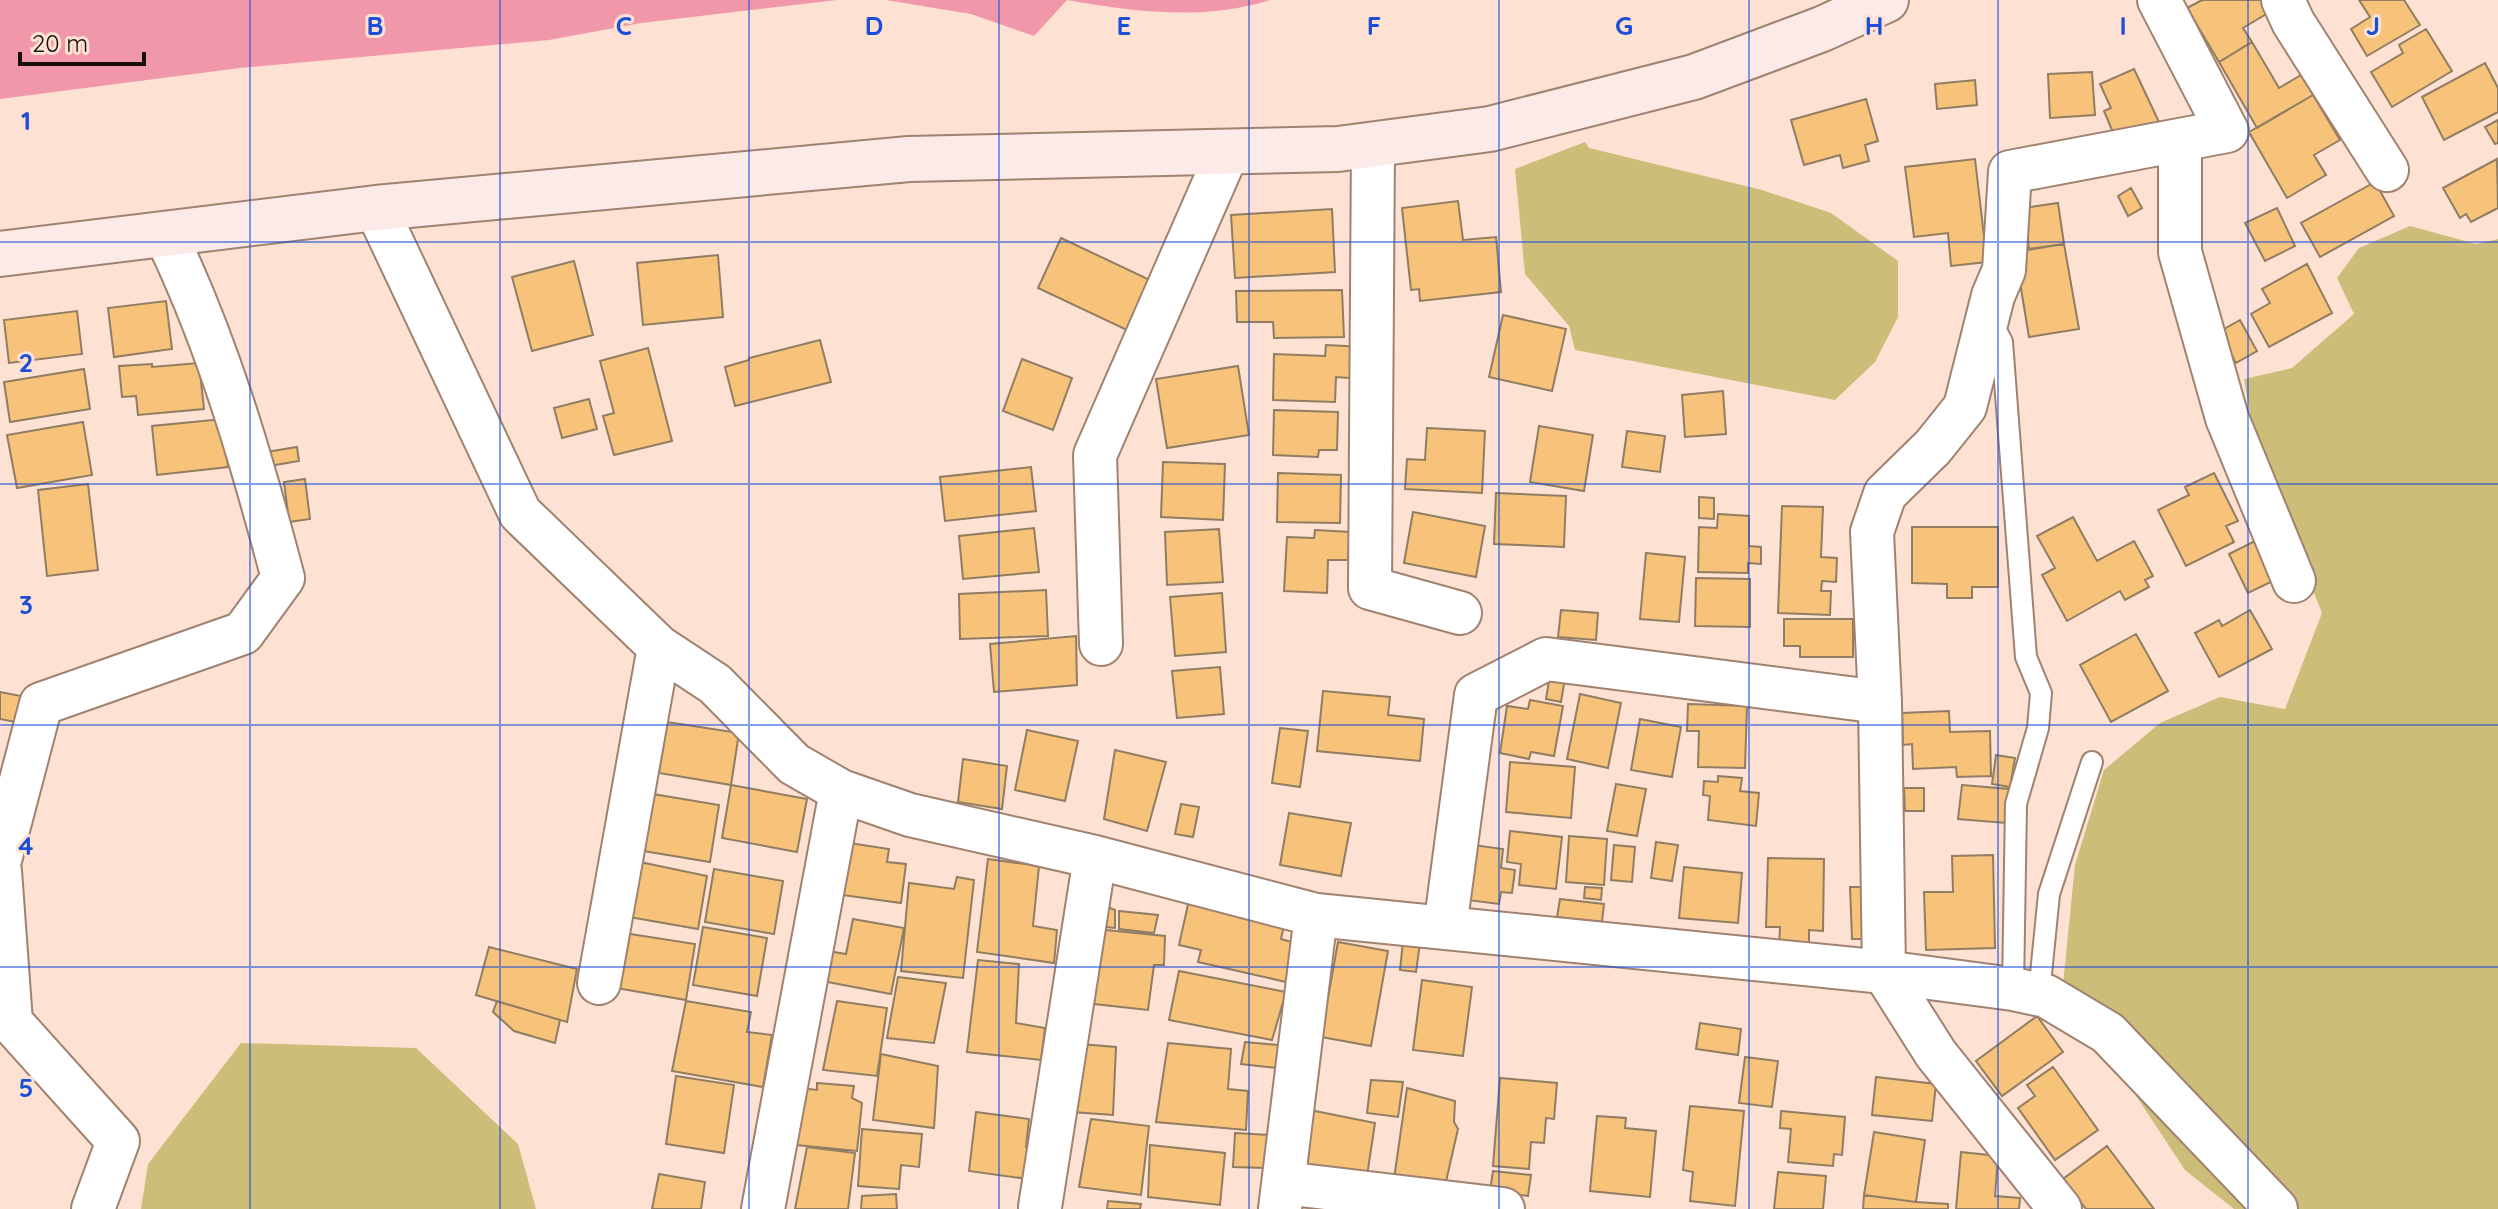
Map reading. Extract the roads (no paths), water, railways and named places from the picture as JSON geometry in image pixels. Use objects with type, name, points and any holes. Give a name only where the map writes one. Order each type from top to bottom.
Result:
[{"type":"street","points":[[0,254],[376,208],[909,159],[1338,149],[1490,129],[1694,77],[1822,29],[1886,0]]},
{"type":"street","points":[[2060,1209],[1936,1054],[1884,972],[1880,702],[1872,532],[1885,494],[1933,447],[1965,407],[1993,296],[2004,270],[2010,172],[2227,131],[2159,0]]},
{"type":"street","points":[[2283,0],[2293,22],[2387,170]]},
{"type":"street","points":[[2180,140],[2180,252],[2227,418],[2294,581]]},
{"type":"street","points":[[1373,144],[1370,588],[1460,613]]},
{"type":"street","points":[[1101,644],[1095,455],[1228,151]]},
{"type":"street","points":[[376,208],[520,513],[659,647],[715,684],[794,764],[841,791],[910,815],[1095,857],[1316,915],[1884,972],[2046,996],[2108,1033],[2276,1209]]},
{"type":"street","points":[[0,860],[41,704],[243,633],[283,578],[257,479],[198,307],[165,234]]},
{"type":"street","points":[[599,983],[659,647]]},
{"type":"street","points":[[1445,928],[1476,695],[1546,659],[1880,702]]},
{"type":"street","points":[[763,1209],[841,791]]},
{"type":"street","points":[[1040,1207],[1095,857]]},
{"type":"street","points":[[0,871],[11,1022],[118,1141],[93,1209]]},
{"type":"street","points":[[1316,915],[1282,1196],[1503,1209]]},
{"type":"lane","points":[[1988,317],[2002,342],[2026,657],[2041,693],[2038,728],[2016,804],[2026,992]]},
{"type":"lane","points":[[2026,992],[2049,894],[2092,762]]}]
